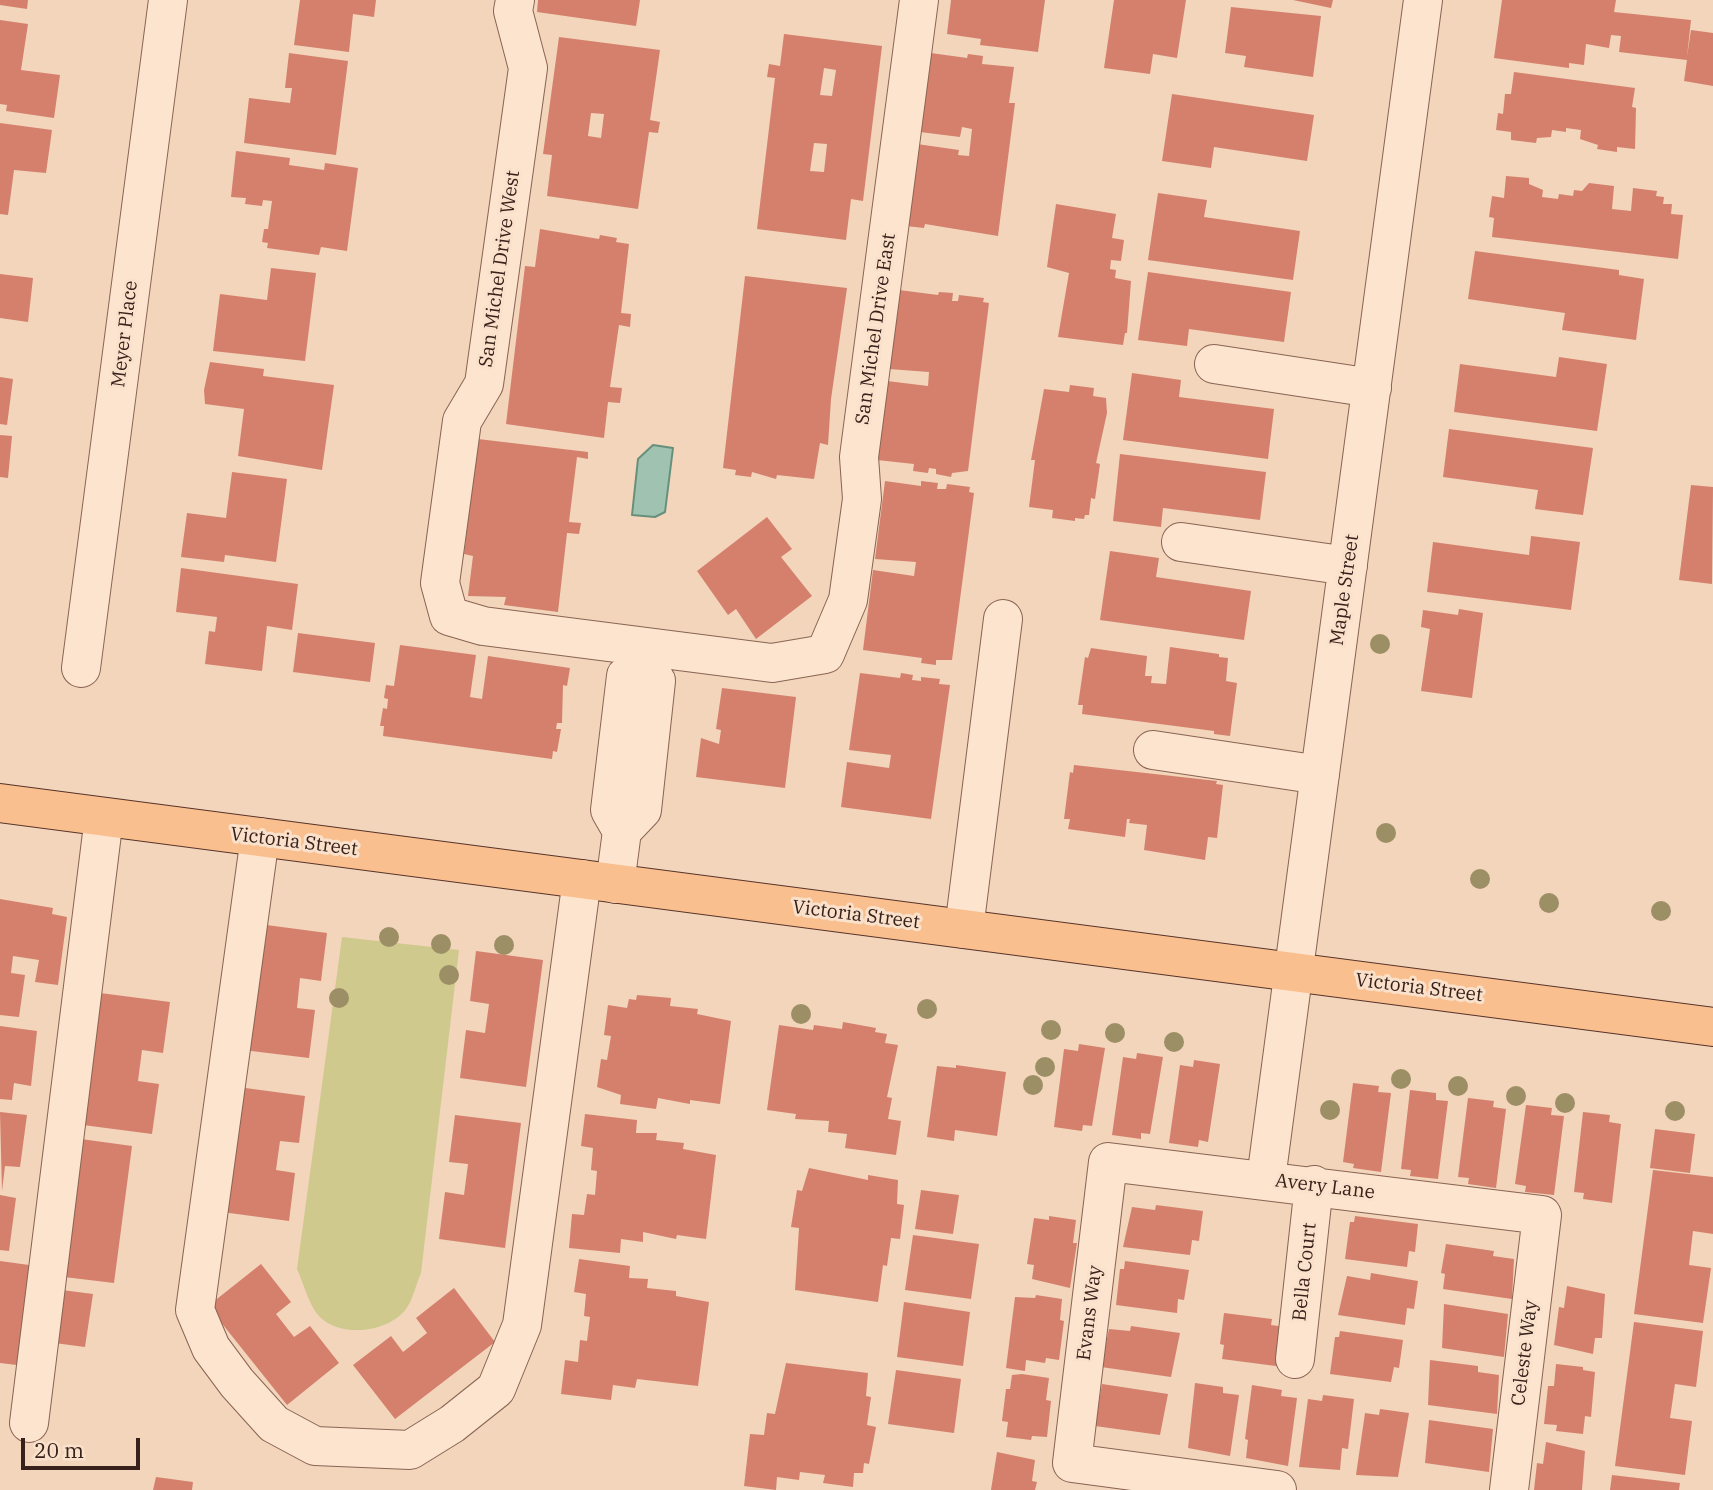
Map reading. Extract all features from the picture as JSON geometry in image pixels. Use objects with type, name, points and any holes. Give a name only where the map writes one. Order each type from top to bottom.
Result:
[{"type":"main road","name":"Victoria Street","points":[[0,803],[1713,1027]]},
{"type":"street","name":"Meyer Place","points":[[81,668],[168,0]]},
{"type":"street","name":"San Michel Drive West","points":[[514,0],[513,11],[528,68],[484,384],[462,421],[440,583],[449,616],[483,626],[644,658]]},
{"type":"street","name":"San Michel Drive East","points":[[644,658],[772,663],[825,654],[848,600],[862,499],[859,457],[919,0]]},
{"type":"street","name":"Maple Street","points":[[1266,1179],[1423,0]]},
{"type":"street","points":[[1214,364],[1372,388]]},
{"type":"street","points":[[1181,542],[1348,566]]},
{"type":"street","points":[[964,929],[1003,619]]},
{"type":"street","points":[[260,837],[195,1310],[211,1348],[237,1383],[274,1424],[315,1447],[410,1450],[452,1424],[496,1389],[522,1325],[598,881],[622,831],[642,810],[656,681],[644,658]]},
{"type":"street","points":[[1153,750],[1320,775]]},
{"type":"street","points":[[29,1423],[104,817]]},
{"type":"street","name":"Avery Lane","points":[[1108,1162],[1266,1179],[1542,1215]]},
{"type":"street","name":"Evans Way","points":[[1108,1162],[1072,1463],[1277,1490]]},
{"type":"street","name":"Bella Court","points":[[1295,1359],[1314,1185]]},
{"type":"street","name":"Celeste Way","points":[[1508,1490],[1542,1215]]},
{"type":"shaded area","points":[[653,445],[673,448],[665,512],[655,517],[632,515],[638,459]]},
{"type":"shaded area","points":[[342,937],[459,950],[421,1273],[406,1309],[389,1323],[365,1330],[341,1328],[321,1318],[310,1302],[297,1269]]},
{"type":"building","points":[[0,0],[28,0],[27,9],[0,5]]},
{"type":"building","points":[[300,0],[376,0],[374,17],[353,14],[349,52],[294,45]]},
{"type":"building","points":[[538,0],[640,0],[636,26],[537,12]]},
{"type":"building","points":[[951,0],[1045,0],[1038,52],[980,45],[981,39],[947,34]]},
{"type":"building","points":[[1114,0],[1186,0],[1177,58],[1153,54],[1150,74],[1104,68]]},
{"type":"building","points":[[1293,0],[1333,0],[1331,8]]},
{"type":"building","points":[[1502,0],[1616,0],[1614,12],[1691,20],[1687,57],[1691,30],[1713,33],[1713,86],[1684,81],[1687,60],[1619,52],[1621,36],[1611,35],[1609,48],[1586,44],[1584,65],[1569,63],[1569,68],[1494,58]]},
{"type":"building","points":[[1231,7],[1321,16],[1313,77],[1244,67],[1246,56],[1225,53]]},
{"type":"building","points":[[0,20],[28,24],[21,70],[60,75],[54,118],[6,111],[7,105],[0,104]]},
{"type":"building","points":[[784,34],[882,46],[863,201],[851,199],[846,240],[757,229],[775,78],[767,77],[769,64],[780,66]],"holes":[[[824,68],[836,70],[832,96],[820,95]],[[814,143],[827,144],[824,172],[810,171]]]},
{"type":"building","points":[[559,37],[660,50],[650,120],[660,122],[658,133],[649,132],[638,209],[547,196],[552,155],[543,154]],"holes":[[[591,113],[604,114],[601,138],[588,136]]]},
{"type":"building","points":[[289,53],[348,61],[336,155],[244,143],[249,98],[290,103],[292,88],[285,88]]},
{"type":"building","points":[[931,53],[967,58],[968,54],[983,56],[982,64],[1014,67],[1009,103],[1015,103],[998,236],[925,224],[924,228],[906,226],[917,144],[959,150],[958,155],[969,156],[972,129],[962,127],[960,137],[920,132]]},
{"type":"building","points":[[1514,72],[1635,88],[1632,107],[1636,108],[1635,149],[1617,147],[1617,152],[1597,149],[1598,145],[1580,139],[1581,130],[1566,128],[1566,132],[1552,130],[1551,137],[1537,138],[1536,143],[1511,140],[1511,132],[1496,130],[1498,113],[1503,114],[1505,94],[1511,94]]},
{"type":"building","points":[[1172,94],[1314,115],[1307,161],[1214,147],[1211,168],[1162,161]]},
{"type":"building","points":[[0,123],[52,130],[46,173],[14,170],[8,215],[0,214]]},
{"type":"building","points":[[236,151],[290,158],[289,165],[324,170],[325,163],[358,168],[347,251],[321,247],[319,255],[267,248],[268,243],[262,242],[264,229],[268,229],[272,201],[263,200],[262,206],[245,204],[246,198],[231,197]]},
{"type":"building","points":[[1506,176],[1529,178],[1529,184],[1543,190],[1542,197],[1558,199],[1559,194],[1573,196],[1574,190],[1582,191],[1589,183],[1614,186],[1612,209],[1631,211],[1633,188],[1657,191],[1656,196],[1664,197],[1663,204],[1672,204],[1671,214],[1683,215],[1678,259],[1492,237],[1494,218],[1489,217],[1492,196],[1504,198]]},
{"type":"building","points":[[1158,193],[1207,200],[1204,217],[1300,231],[1293,280],[1148,260]]},
{"type":"building","points":[[1056,204],[1116,214],[1112,238],[1124,240],[1121,261],[1111,260],[1110,269],[1116,270],[1115,278],[1131,281],[1127,333],[1123,345],[1058,337],[1069,273],[1047,267]]},
{"type":"building","points":[[540,229],[599,239],[600,235],[617,238],[616,242],[629,244],[621,313],[631,314],[630,327],[619,325],[610,387],[622,388],[620,403],[608,402],[604,438],[506,424],[525,266],[535,267]]},
{"type":"building","points":[[1475,251],[1619,270],[1619,275],[1644,279],[1636,340],[1562,330],[1565,313],[1468,299]]},
{"type":"building","points":[[271,268],[316,273],[305,361],[213,351],[220,294],[267,300]]},
{"type":"building","points":[[1148,272],[1291,292],[1284,342],[1189,329],[1187,346],[1138,340]]},
{"type":"building","points":[[0,274],[33,278],[28,322],[0,318]]},
{"type":"building","points":[[745,276],[847,288],[831,399],[828,445],[820,443],[814,479],[777,475],[776,479],[752,472],[751,477],[735,475],[736,470],[723,468]]},
{"type":"building","points":[[899,290],[938,295],[939,292],[953,293],[952,301],[958,301],[959,295],[984,298],[983,302],[989,303],[968,471],[952,473],[951,477],[936,474],[936,469],[929,468],[928,473],[913,471],[914,464],[877,460],[887,381],[928,386],[929,372],[889,369]]},
{"type":"building","points":[[1559,357],[1607,364],[1597,431],[1454,412],[1460,364],[1556,377]]},
{"type":"building","points":[[210,362],[264,369],[263,376],[334,385],[322,470],[238,456],[244,409],[205,404],[204,390]]},
{"type":"building","points":[[1132,373],[1181,380],[1179,397],[1274,409],[1268,459],[1123,440]]},
{"type":"building","points":[[0,377],[13,379],[7,425],[0,424]]},
{"type":"building","points":[[1070,385],[1094,388],[1093,396],[1106,398],[1107,413],[1096,463],[1100,464],[1095,499],[1091,498],[1089,515],[1085,515],[1084,519],[1075,518],[1075,521],[1052,518],[1053,510],[1029,507],[1035,460],[1031,460],[1044,389],[1069,392]]},
{"type":"building","points":[[1449,429],[1593,448],[1583,515],[1535,509],[1538,490],[1443,477]]},
{"type":"building","points":[[0,435],[12,436],[8,478],[0,477]]},
{"type":"building","points":[[478,439],[588,452],[588,459],[577,457],[569,522],[581,523],[579,534],[567,533],[558,612],[504,605],[506,597],[468,596],[473,556],[464,554]]},
{"type":"building","points":[[1120,454],[1266,472],[1260,520],[1163,508],[1161,527],[1113,521]]},
{"type":"building","points":[[232,472],[287,479],[276,562],[225,555],[224,562],[181,557],[187,513],[226,518]]},
{"type":"building","points":[[885,481],[921,486],[921,481],[938,483],[937,489],[946,489],[947,484],[970,487],[969,492],[974,493],[952,660],[936,660],[936,665],[921,663],[922,658],[863,650],[873,570],[914,576],[916,562],[875,559]]},
{"type":"building","points":[[1691,485],[1713,487],[1712,584],[1679,580]]},
{"type":"building","points":[[767,517],[792,549],[781,557],[812,596],[756,639],[736,609],[728,615],[697,571]]},
{"type":"building","points":[[1531,536],[1580,542],[1571,610],[1427,592],[1433,542],[1529,555]]},
{"type":"building","points":[[1110,551],[1159,558],[1156,577],[1251,591],[1244,640],[1100,620]]},
{"type":"building","points":[[181,568],[298,584],[292,630],[267,626],[262,671],[205,664],[209,631],[215,632],[217,617],[176,612]]},
{"type":"building","points":[[1459,609],[1483,613],[1472,698],[1421,691],[1430,629],[1421,627],[1423,610],[1458,615]]},
{"type":"building","points":[[298,633],[375,643],[370,682],[293,672]]},
{"type":"building","points":[[400,645],[476,655],[470,697],[482,699],[488,656],[570,668],[567,686],[563,685],[562,723],[557,723],[556,729],[561,729],[557,752],[553,751],[552,759],[383,736],[384,726],[380,726],[383,708],[387,709],[388,699],[384,698],[386,685],[394,686]]},
{"type":"building","points":[[1170,647],[1219,654],[1219,657],[1228,658],[1226,681],[1237,683],[1230,736],[1214,734],[1214,731],[1082,714],[1083,705],[1078,705],[1085,657],[1088,658],[1091,648],[1147,656],[1145,676],[1152,676],[1151,683],[1166,684]]},
{"type":"building","points":[[860,673],[900,678],[901,673],[913,675],[912,680],[921,681],[921,677],[940,679],[939,684],[950,685],[931,819],[841,807],[847,762],[889,768],[891,755],[849,750]]},
{"type":"building","points":[[722,688],[796,697],[785,788],[696,777],[701,738],[719,744],[721,730],[716,729]]},
{"type":"building","points":[[1074,765],[1217,781],[1216,784],[1223,785],[1217,838],[1208,837],[1205,860],[1144,850],[1147,825],[1129,823],[1130,819],[1127,819],[1125,837],[1068,829],[1070,819],[1064,819],[1070,772],[1073,773]]},
{"type":"building","points":[[0,899],[53,908],[52,914],[67,917],[58,985],[35,982],[39,960],[13,956],[11,973],[25,975],[19,1017],[0,1015]]},
{"type":"building","points":[[259,924],[327,933],[321,981],[300,978],[297,1008],[315,1010],[309,1058],[243,1050]]},
{"type":"building","points":[[476,951],[543,960],[526,1087],[460,1078],[466,1030],[485,1033],[489,1004],[470,1001]]},
{"type":"building","points":[[100,993],[170,1002],[163,1053],[142,1050],[138,1081],[159,1084],[152,1134],[83,1125]]},
{"type":"building","points":[[637,995],[671,998],[670,1006],[698,1009],[697,1014],[731,1021],[720,1104],[690,1100],[690,1104],[658,1098],[656,1109],[620,1104],[621,1095],[597,1087],[601,1059],[607,1060],[611,1036],[604,1035],[608,1005],[627,1008],[629,999],[636,1000]]},
{"type":"building","points":[[843,1022],[876,1028],[875,1032],[887,1034],[885,1043],[898,1045],[887,1097],[892,1098],[888,1119],[901,1121],[896,1155],[845,1148],[847,1134],[828,1132],[829,1121],[795,1119],[796,1114],[767,1110],[779,1025],[813,1030],[814,1025],[842,1029]]},
{"type":"building","points":[[0,1026],[37,1031],[31,1086],[14,1083],[12,1100],[0,1099]]},
{"type":"building","points":[[1079,1044],[1105,1048],[1092,1126],[1083,1125],[1082,1131],[1054,1127],[1064,1049],[1078,1051]]},
{"type":"building","points":[[1137,1053],[1163,1057],[1150,1134],[1141,1133],[1141,1139],[1112,1135],[1123,1057],[1136,1059]]},
{"type":"building","points":[[1194,1060],[1220,1064],[1208,1142],[1199,1140],[1198,1147],[1169,1143],[1180,1065],[1193,1067]]},
{"type":"building","points":[[956,1065],[1006,1072],[997,1136],[955,1130],[954,1141],[927,1137],[937,1066],[956,1068]]},
{"type":"building","points":[[1353,1083],[1379,1086],[1378,1092],[1391,1093],[1381,1172],[1353,1168],[1354,1164],[1343,1162]]},
{"type":"building","points":[[238,1087],[305,1096],[299,1143],[280,1141],[276,1170],[295,1173],[289,1221],[222,1212]]},
{"type":"building","points":[[1410,1090],[1436,1093],[1436,1100],[1448,1101],[1438,1179],[1410,1176],[1411,1170],[1401,1169]]},
{"type":"building","points":[[1468,1098],[1494,1101],[1493,1107],[1506,1109],[1496,1188],[1468,1184],[1469,1178],[1458,1177]]},
{"type":"building","points":[[1526,1105],[1552,1108],[1551,1115],[1564,1116],[1554,1195],[1525,1192],[1526,1186],[1515,1184]]},
{"type":"building","points":[[0,1112],[27,1115],[20,1167],[5,1166],[2,1191]]},
{"type":"building","points":[[1583,1112],[1610,1115],[1609,1122],[1621,1124],[1612,1203],[1583,1199],[1584,1193],[1574,1192]]},
{"type":"building","points":[[585,1114],[637,1120],[636,1133],[657,1133],[656,1140],[684,1143],[683,1149],[716,1155],[706,1239],[677,1235],[676,1239],[643,1232],[643,1242],[621,1239],[620,1253],[569,1248],[572,1214],[584,1215],[587,1194],[595,1195],[597,1171],[591,1170],[593,1148],[581,1146]]},
{"type":"building","points":[[455,1115],[521,1123],[505,1248],[439,1239],[445,1192],[464,1195],[468,1164],[449,1162]]},
{"type":"building","points":[[1655,1129],[1695,1134],[1690,1173],[1650,1168]]},
{"type":"building","points":[[81,1139],[132,1146],[114,1283],[64,1277]]},
{"type":"building","points":[[809,1168],[868,1180],[868,1175],[898,1180],[897,1204],[904,1205],[900,1239],[891,1238],[887,1266],[883,1265],[878,1302],[795,1290],[799,1228],[791,1227],[797,1190],[802,1191]]},
{"type":"building","points":[[1653,1170],[1713,1177],[1713,1234],[1693,1231],[1689,1265],[1711,1268],[1703,1323],[1634,1314]]},
{"type":"building","points":[[921,1190],[959,1195],[953,1234],[915,1229]]},
{"type":"building","points":[[0,1195],[16,1198],[9,1251],[0,1250]]},
{"type":"building","points":[[1156,1205],[1203,1211],[1199,1241],[1192,1240],[1190,1255],[1123,1247],[1132,1207],[1155,1210]]},
{"type":"building","points":[[1049,1216],[1076,1220],[1073,1243],[1077,1243],[1070,1288],[1032,1279],[1034,1265],[1027,1264],[1034,1218],[1049,1220]]},
{"type":"building","points":[[1355,1216],[1418,1224],[1415,1252],[1409,1251],[1407,1267],[1345,1259],[1350,1222],[1354,1222]]},
{"type":"building","points":[[913,1235],[979,1244],[971,1299],[905,1290]]},
{"type":"building","points":[[1446,1244],[1494,1251],[1493,1256],[1514,1259],[1512,1299],[1443,1289],[1445,1274],[1441,1273]]},
{"type":"building","points":[[579,1259],[630,1266],[629,1278],[648,1279],[647,1288],[676,1291],[676,1296],[709,1302],[698,1386],[637,1379],[635,1388],[613,1385],[611,1400],[561,1394],[565,1360],[578,1362],[580,1340],[587,1341],[590,1317],[584,1316],[586,1294],[574,1292]]},
{"type":"building","points":[[0,1261],[29,1265],[17,1365],[0,1363]]},
{"type":"building","points":[[1125,1261],[1189,1270],[1184,1300],[1178,1299],[1177,1313],[1116,1305],[1120,1269],[1124,1269]]},
{"type":"building","points":[[261,1264],[291,1302],[276,1314],[294,1337],[310,1326],[339,1363],[287,1405],[208,1306]]},
{"type":"building","points":[[1371,1273],[1418,1281],[1414,1309],[1407,1308],[1405,1325],[1338,1315],[1347,1276],[1370,1280]]},
{"type":"building","points":[[1567,1286],[1605,1294],[1602,1338],[1595,1338],[1593,1354],[1554,1345],[1559,1307],[1564,1308]]},
{"type":"building","points":[[454,1288],[495,1342],[395,1419],[353,1365],[391,1336],[403,1352],[427,1333],[416,1318]]},
{"type":"building","points":[[54,1289],[93,1294],[85,1347],[47,1342]]},
{"type":"building","points":[[1036,1295],[1062,1299],[1060,1320],[1064,1321],[1059,1360],[1046,1358],[1045,1363],[1026,1360],[1025,1371],[1006,1368],[1015,1297],[1035,1298]]},
{"type":"building","points":[[904,1302],[970,1312],[963,1366],[897,1357]]},
{"type":"building","points":[[1444,1304],[1508,1314],[1504,1357],[1442,1348]]},
{"type":"building","points":[[1224,1313],[1272,1319],[1271,1325],[1293,1328],[1291,1368],[1222,1359],[1224,1345],[1220,1344]]},
{"type":"building","points":[[1634,1322],[1703,1331],[1696,1387],[1675,1384],[1670,1418],[1692,1421],[1685,1475],[1615,1466]]},
{"type":"building","points":[[1131,1326],[1180,1333],[1171,1377],[1101,1367],[1109,1329],[1130,1331]]},
{"type":"building","points":[[1340,1331],[1403,1340],[1399,1368],[1394,1367],[1391,1382],[1330,1374],[1335,1337],[1339,1337]]},
{"type":"building","points":[[1430,1360],[1478,1366],[1478,1372],[1499,1375],[1497,1414],[1428,1405]]},
{"type":"building","points":[[786,1363],[868,1373],[866,1396],[871,1397],[867,1425],[876,1427],[869,1464],[864,1463],[863,1473],[854,1473],[853,1487],[823,1483],[825,1475],[800,1472],[799,1480],[777,1477],[776,1490],[744,1486],[750,1434],[764,1435],[767,1413],[775,1414]]},
{"type":"building","points":[[1556,1364],[1583,1367],[1583,1370],[1595,1372],[1591,1417],[1585,1416],[1583,1434],[1556,1431],[1557,1425],[1544,1424],[1548,1386],[1554,1386]]},
{"type":"building","points":[[896,1370],[961,1379],[954,1433],[888,1424]]},
{"type":"building","points":[[1012,1375],[1049,1378],[1046,1400],[1051,1401],[1047,1437],[1032,1436],[1031,1440],[1006,1437],[1008,1422],[1002,1421],[1006,1389],[1010,1389]]},
{"type":"building","points":[[1195,1383],[1223,1387],[1223,1393],[1239,1395],[1230,1456],[1188,1448]]},
{"type":"building","points":[[1102,1384],[1168,1394],[1160,1435],[1095,1426]]},
{"type":"building","points":[[1252,1385],[1282,1390],[1281,1396],[1297,1398],[1288,1466],[1246,1458],[1248,1440],[1245,1439]]},
{"type":"building","points":[[1323,1395],[1354,1399],[1348,1449],[1342,1448],[1340,1470],[1299,1467],[1308,1399],[1322,1401]]},
{"type":"building","points":[[1380,1409],[1409,1413],[1398,1477],[1356,1475],[1365,1413],[1379,1415]]},
{"type":"building","points":[[1429,1420],[1493,1429],[1489,1472],[1425,1463]]},
{"type":"building","points":[[1546,1442],[1585,1451],[1582,1490],[1534,1490],[1537,1463],[1543,1464]]},
{"type":"building","points":[[997,1452],[1035,1460],[1032,1481],[1037,1482],[1035,1490],[991,1490]]},
{"type":"building","points":[[1612,1475],[1680,1483],[1679,1490],[1610,1490]]},
{"type":"building","points":[[156,1477],[193,1482],[192,1490],[153,1490]]}]
